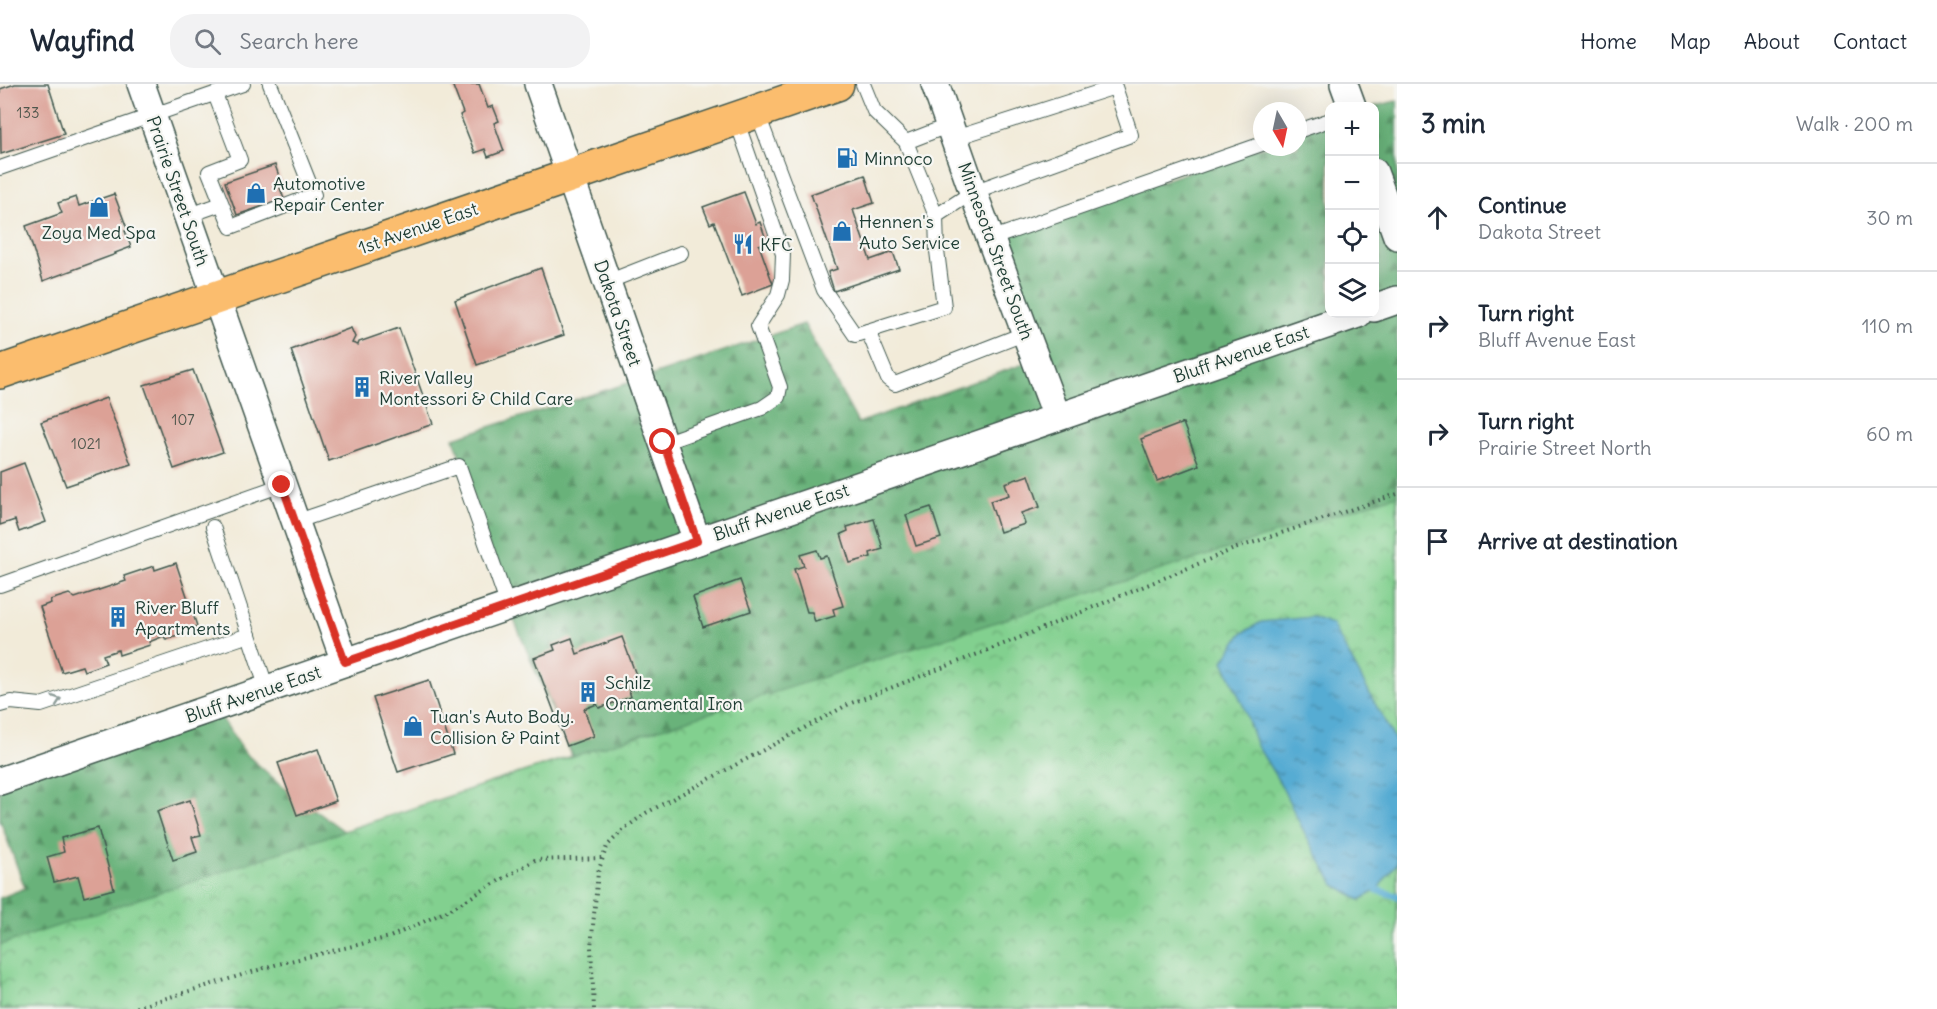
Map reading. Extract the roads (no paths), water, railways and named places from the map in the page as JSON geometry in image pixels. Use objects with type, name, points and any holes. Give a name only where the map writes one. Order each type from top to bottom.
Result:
[{"type":"main road","name":"1st Avenue East","points":[[0,372],[837,84]]},
{"type":"street","name":"Prairie Street South","points":[[141,84],[345,662]]},
{"type":"street","name":"Dakota Street","points":[[538,84],[697,541]]},
{"type":"street","name":"Minnesota Street South","points":[[935,84],[1057,417]]},
{"type":"street","points":[[1344,84],[1351,102]]},
{"type":"street","points":[[1379,186],[1397,236]]},
{"type":"street","points":[[1379,306],[1397,300]]},
{"type":"street","name":"Bluff Avenue East","points":[[0,781],[1346,318]]},
{"type":"lane","points":[[0,168],[243,84]]},
{"type":"lane","points":[[215,94],[240,160],[209,172],[231,227],[314,195],[270,84]]},
{"type":"lane","points":[[747,115],[824,290],[855,335],[944,307],[937,251],[936,216],[906,142],[874,111],[863,84]]},
{"type":"lane","points":[[906,142],[1115,87],[1131,135],[973,192],[936,216]]},
{"type":"lane","points":[[663,442],[762,408],[777,397],[780,387],[758,326],[778,295],[782,280],[783,254],[747,115]]},
{"type":"lane","points":[[1307,128],[1325,121]]},
{"type":"lane","points":[[990,239],[1253,147]]},
{"type":"lane","points":[[187,216],[221,204]]},
{"type":"lane","points":[[607,282],[681,253]]},
{"type":"lane","points":[[868,331],[888,379],[896,384],[1026,333]]},
{"type":"lane","points":[[295,522],[459,466],[508,606]]},
{"type":"lane","points":[[0,585],[282,485]]},
{"type":"lane","points":[[213,527],[267,689]]},
{"type":"lane","points":[[0,705],[11,702],[41,705],[249,635]]},
{"type":"water","points":[[1312,617],[1332,624],[1397,744],[1397,863],[1377,890],[1360,900],[1334,884],[1306,836],[1280,783],[1256,744],[1243,705],[1223,661],[1241,634],[1261,622]]},
{"type":"waterway","points":[[1372,881],[1377,890],[1397,896]]},
{"type":"place","name":"Minnoco","points":[[847,158]]},
{"type":"place","name":"Automotive Repair Center","points":[[256,193]]},
{"type":"place","name":"Zoya Med Spa","points":[[99,207]]},
{"type":"place","name":"Hennen's Auto Service","points":[[842,231]]},
{"type":"place","name":"KFC","points":[[743,244]]},
{"type":"place","name":"River Valley Montessori & Child Care","points":[[362,387]]},
{"type":"place","name":"River Bluff Apartments","points":[[118,617]]},
{"type":"place","name":"Schilz Ornamental Iron","points":[[588,692]]},
{"type":"place","name":"Tuan's Auto Body. Collision & Paint","points":[[413,726]]}]
